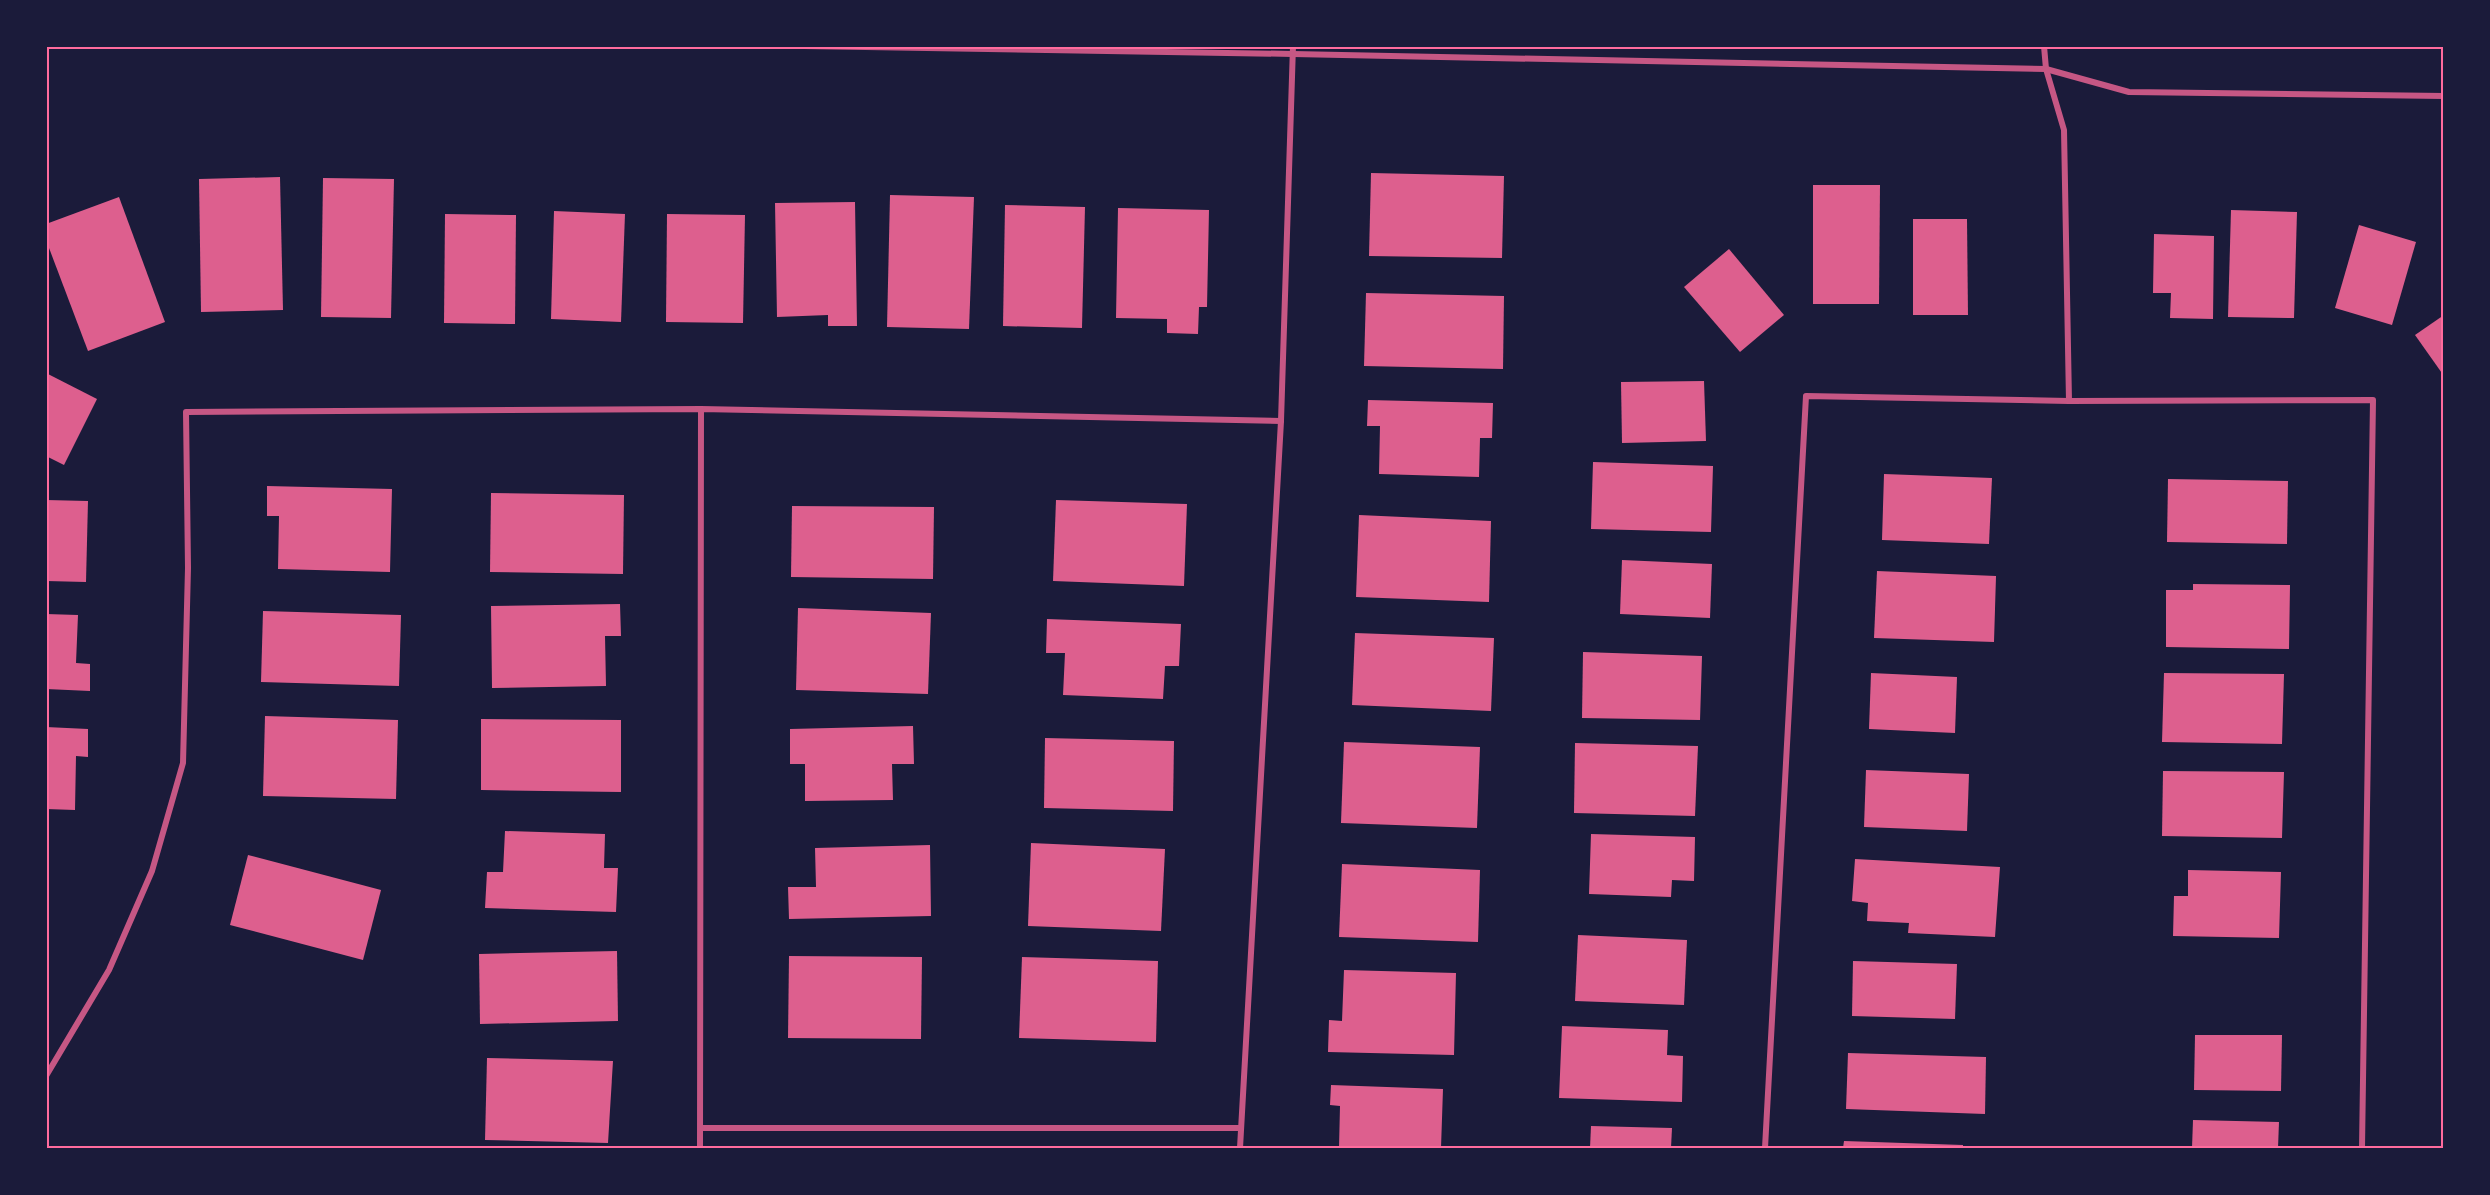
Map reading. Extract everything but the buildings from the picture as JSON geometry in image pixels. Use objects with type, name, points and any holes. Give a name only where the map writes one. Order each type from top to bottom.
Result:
[{"type":"street","points":[[804,46],[1293,50],[2046,69],[2129,92],[2444,96]]},
{"type":"street","points":[[2044,46],[2046,69],[2064,130],[2068,401]]},
{"type":"street","points":[[1240,1149],[1281,421],[1293,50]]},
{"type":"street","points":[[1765,1149],[1806,396],[2068,401],[2373,400],[2362,1149]]},
{"type":"street","points":[[46,1076],[109,970],[152,871],[183,763],[188,568],[186,412],[701,409],[1281,421]]},
{"type":"street","points":[[700,1149],[701,409]]},
{"type":"street","points":[[701,1128],[1241,1128]]}]
